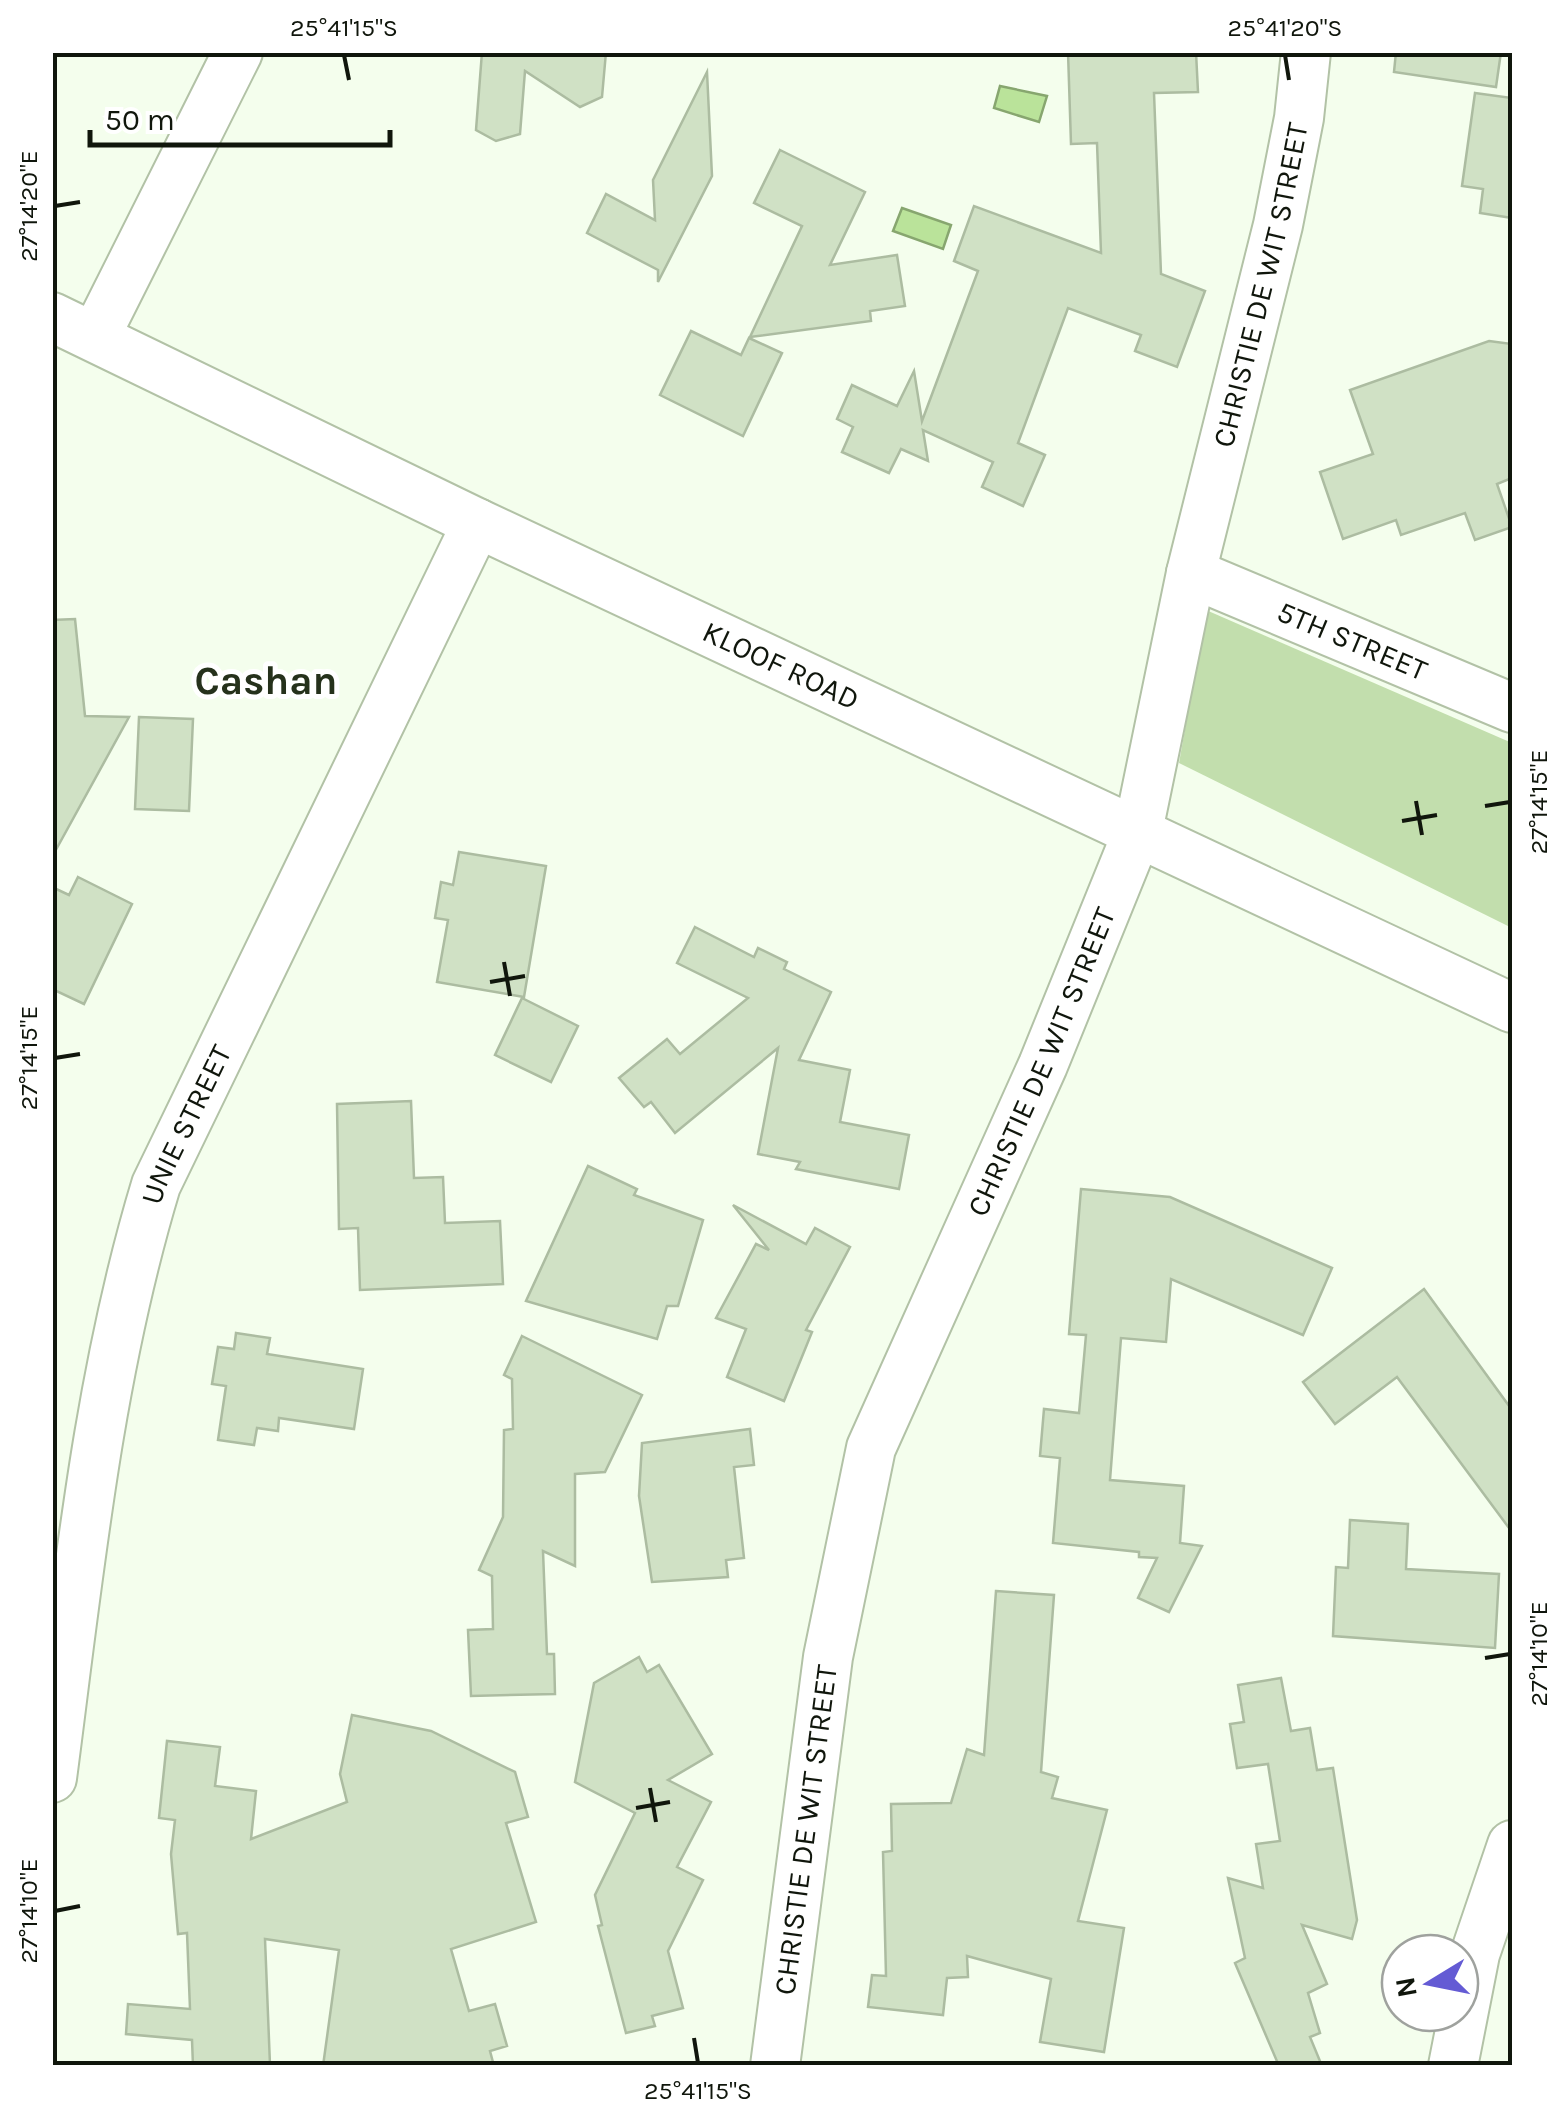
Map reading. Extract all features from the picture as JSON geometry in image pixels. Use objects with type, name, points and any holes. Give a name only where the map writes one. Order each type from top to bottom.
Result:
[{"type":"street","points":[[95,337],[238,52]]},
{"type":"street","name":"CHRISTIE DE WIT STREET","points":[[774,2066],[828,1657],[871,1448],[1043,1064],[1138,831],[1191,573],[1278,225],[1299,118],[1306,52]]},
{"type":"street","name":"KLOOF ROAD","points":[[52,317],[477,523],[1512,1008]]},
{"type":"street","name":"UNIE STREET","points":[[52,1778],[79,1573],[118,1340],[134,1260],[156,1186],[477,523]]},
{"type":"street","name":"5TH STREET","points":[[1191,573],[1512,708]]},
{"type":"street","points":[[1452,2066],[1475,1954],[1512,1845]]},
{"type":"shaded area","points":[[1000,86],[1047,96],[1039,122],[994,108]]},
{"type":"shaded area","points":[[902,208],[951,225],[943,249],[893,231]]},
{"type":"shaded area","points":[[1206,610],[1512,743],[1512,928],[1179,763]]},
{"type":"building","points":[[482,52],[606,52],[602,97],[580,107],[525,71],[520,134],[496,141],[476,130]]},
{"type":"building","points":[[1068,52],[1196,52],[1198,92],[1154,93],[1161,274],[1205,291],[1177,367],[1135,351],[1141,335],[1068,308],[1018,443],[1045,455],[1023,506],[982,487],[993,462],[923,430],[928,461],[901,449],[889,473],[842,452],[853,427],[837,419],[852,385],[897,406],[914,371],[922,421],[978,271],[954,261],[974,206],[1101,253],[1097,143],[1071,144]]},
{"type":"building","points":[[1396,52],[1501,52],[1496,87],[1394,72]]},
{"type":"building","points":[[707,72],[712,176],[658,282],[658,270],[587,233],[606,194],[655,220],[653,180]]},
{"type":"building","points":[[1475,93],[1512,98],[1512,218],[1480,213],[1483,189],[1462,186]]},
{"type":"building","points":[[780,150],[865,192],[830,265],[897,255],[905,306],[870,311],[871,321],[750,337],[802,226],[754,203]]},
{"type":"building","points":[[691,331],[741,355],[749,338],[782,353],[743,436],[660,395]]},
{"type":"building","points":[[1489,341],[1512,344],[1512,478],[1497,484],[1512,527],[1475,540],[1465,513],[1401,535],[1396,520],[1343,539],[1320,472],[1373,454],[1350,390]]},
{"type":"building","points":[[75,619],[85,716],[129,717],[52,857],[52,620]]},
{"type":"building","points":[[139,717],[193,719],[189,811],[135,809]]},
{"type":"building","points":[[459,852],[546,866],[524,997],[437,982],[448,920],[435,918],[441,882],[453,885]]},
{"type":"building","points":[[78,877],[132,904],[84,1004],[52,989],[52,887],[69,895]]},
{"type":"building","points":[[695,927],[754,957],[758,948],[787,962],[784,969],[831,992],[799,1060],[850,1070],[840,1122],[909,1135],[899,1189],[796,1169],[800,1162],[758,1154],[778,1048],[675,1133],[651,1102],[644,1107],[619,1078],[667,1039],[680,1054],[748,998],[677,963]]},
{"type":"building","points":[[522,998],[578,1026],[551,1082],[495,1055]]},
{"type":"building","points":[[411,1101],[414,1178],[443,1177],[445,1223],[500,1221],[503,1284],[360,1290],[358,1228],[339,1229],[337,1104]]},
{"type":"building","points":[[588,1166],[637,1189],[634,1195],[703,1220],[678,1306],[667,1306],[657,1339],[526,1301]]},
{"type":"building","points":[[1081,1189],[1170,1197],[1332,1268],[1303,1335],[1171,1279],[1166,1342],[1121,1338],[1110,1480],[1184,1486],[1180,1543],[1202,1546],[1169,1612],[1138,1598],[1157,1558],[1139,1557],[1139,1552],[1053,1543],[1060,1458],[1040,1456],[1044,1409],[1079,1413],[1086,1335],[1069,1334]]},
{"type":"building","points":[[733,1205],[806,1244],[815,1228],[850,1247],[806,1330],[812,1332],[784,1401],[727,1377],[746,1329],[716,1318],[756,1244],[769,1250]]},
{"type":"building","points":[[1424,1289],[1512,1410],[1512,1532],[1397,1377],[1335,1424],[1303,1382]]},
{"type":"building","points":[[236,1333],[270,1338],[267,1354],[363,1369],[354,1429],[279,1418],[278,1431],[257,1428],[254,1445],[218,1440],[226,1386],[212,1384],[218,1347],[234,1349]]},
{"type":"building","points":[[522,1336],[642,1395],[605,1472],[575,1474],[575,1566],[543,1551],[547,1654],[554,1654],[555,1694],[471,1696],[468,1630],[493,1629],[492,1576],[479,1570],[503,1517],[504,1430],[513,1429],[512,1379],[504,1375]]},
{"type":"building","points":[[750,1429],[754,1465],[734,1467],[744,1558],[726,1560],[728,1577],[652,1582],[639,1496],[642,1443]]},
{"type":"building","points":[[1350,1520],[1408,1524],[1406,1569],[1499,1574],[1495,1648],[1333,1636],[1336,1567],[1348,1568]]},
{"type":"building","points":[[996,1591],[1054,1595],[1041,1772],[1058,1777],[1052,1798],[1107,1810],[1078,1921],[1124,1928],[1104,2052],[1040,2042],[1051,1979],[967,1956],[968,1977],[947,1978],[943,2015],[868,2007],[872,1975],[886,1976],[883,1852],[892,1851],[891,1804],[951,1803],[967,1749],[984,1755]]},
{"type":"building","points":[[639,1657],[647,1672],[659,1665],[712,1754],[668,1780],[711,1802],[677,1867],[703,1880],[668,1951],[683,2008],[652,2016],[655,2026],[626,2033],[598,1926],[602,1925],[595,1895],[635,1813],[575,1782],[594,1683]]},
{"type":"building","points":[[1281,1678],[1291,1731],[1310,1728],[1317,1770],[1333,1768],[1357,1920],[1352,1939],[1302,1925],[1327,1984],[1308,1993],[1320,2033],[1310,2037],[1322,2066],[1279,2066],[1235,1963],[1245,1958],[1228,1878],[1263,1888],[1256,1844],[1280,1841],[1268,1764],[1237,1768],[1230,1724],[1244,1722],[1238,1685]]},
{"type":"building","points":[[352,1715],[431,1731],[515,1772],[528,1817],[506,1823],[536,1922],[451,1949],[469,2011],[495,2004],[507,2046],[490,2051],[494,2066],[323,2066],[339,1950],[265,1939],[270,2065],[193,2066],[192,2040],[126,2034],[128,2004],[190,2009],[187,1933],[178,1934],[171,1854],[175,1820],[159,1818],[167,1741],[220,1747],[215,1786],[256,1791],[251,1839],[347,1802],[340,1774]]},
{"type":"district","name":"Cashan","points":[[266,680]]}]
